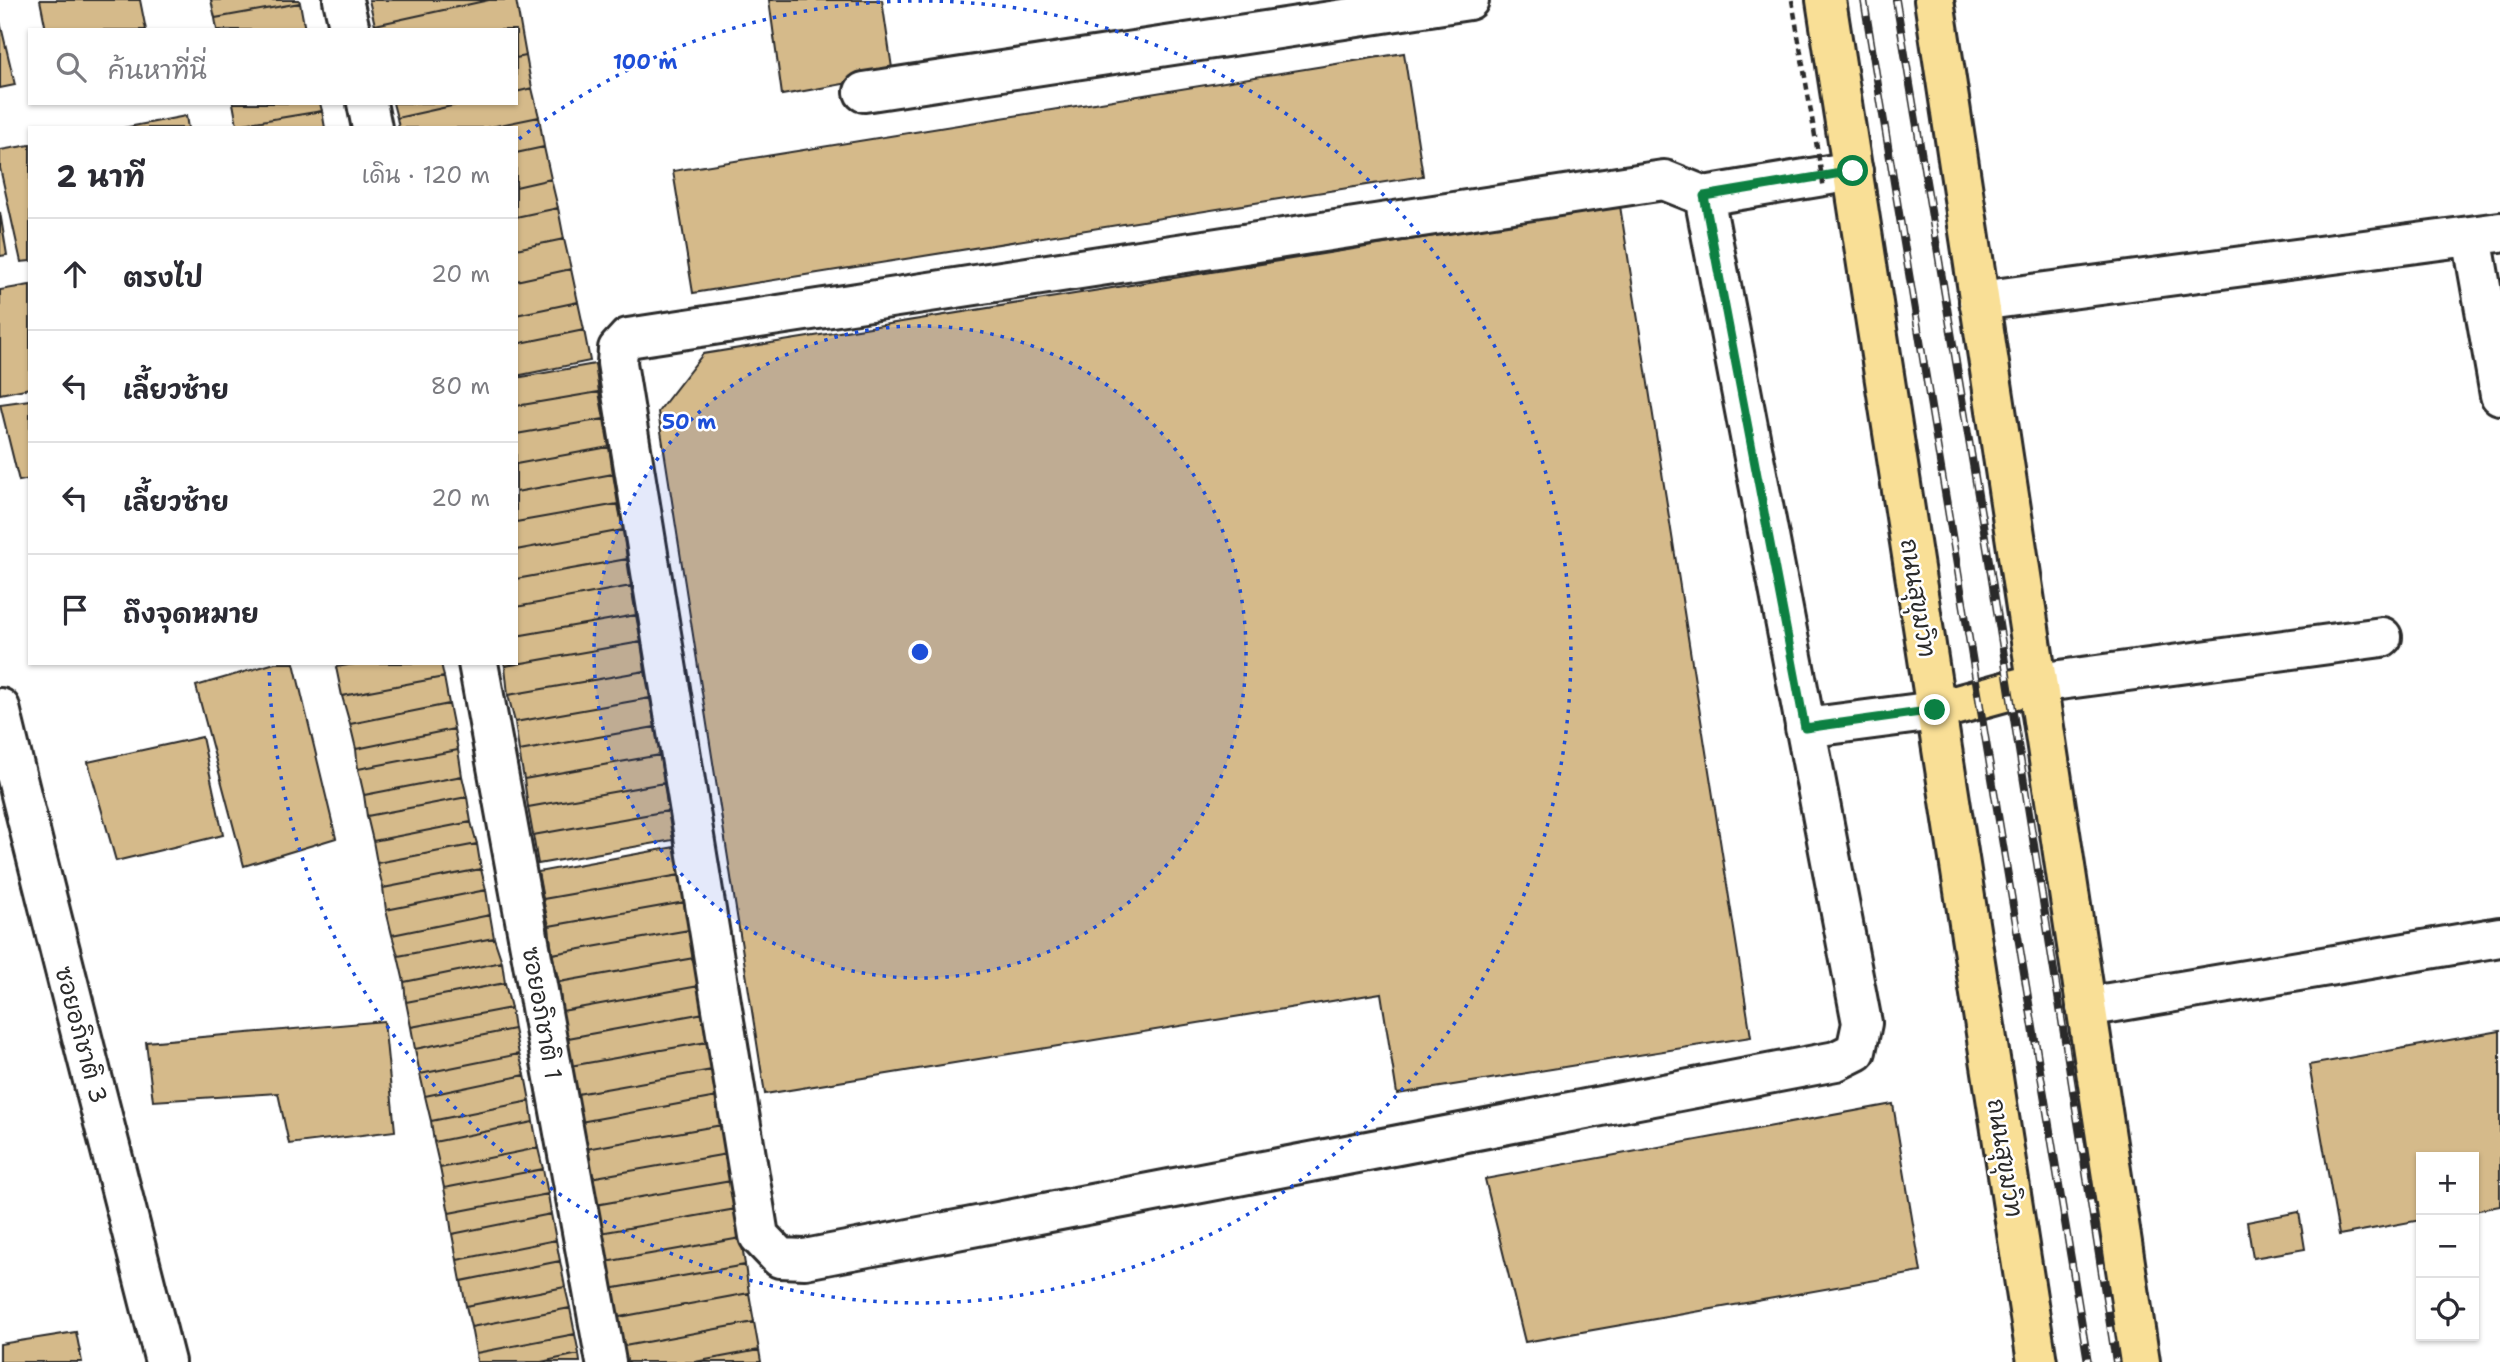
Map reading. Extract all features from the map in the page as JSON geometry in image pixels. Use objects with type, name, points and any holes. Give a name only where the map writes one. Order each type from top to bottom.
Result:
[{"type":"highway","name":"ถนนสุขุมวิท","points":[[1826,0],[1838,180],[1935,710],[2037,1362]]},
{"type":"highway","points":[[1936,0],[2140,1362]]},
{"type":"highway","points":[[1935,710],[2037,683]]},
{"type":"street","points":[[343,0],[350,28]]},
{"type":"street","points":[[864,92],[1469,0]]},
{"type":"street","points":[[367,105],[372,126]]},
{"type":"street","points":[[1704,196],[1862,1023],[1856,1051],[1836,1061],[805,1259],[780,1258],[760,1236],[617,363],[618,349],[628,338],[1664,180],[1704,196],[1838,180]]},
{"type":"street","points":[[1979,301],[2486,234],[2500,395]]},
{"type":"street","points":[[2037,683],[2382,637]]},
{"type":"street","name":"ซอยอภิชาติ 1","points":[[478,665],[606,1362]]},
{"type":"street","name":"ซอยอภิชาติ 3","points":[[0,708],[56,940],[165,1362]]},
{"type":"street","points":[[1805,728],[1935,710]]},
{"type":"street","points":[[2087,1007],[2500,937]]},
{"type":"path","points":[[1792,0],[1838,180]]},
{"type":"building","points":[[40,0],[140,0],[146,28],[46,28]]},
{"type":"building","points":[[211,0],[299,0],[300,3],[215,18]]},
{"type":"building","points":[[369,0],[489,0],[375,25]]},
{"type":"building","points":[[489,0],[516,0],[526,56],[518,58],[518,28],[376,28],[375,25]]},
{"type":"building","points":[[769,0],[882,0],[893,75],[782,95]]},
{"type":"building","points":[[300,3],[305,28],[217,28],[215,18]]},
{"type":"building","points":[[0,22],[15,85],[0,88]]},
{"type":"building","points":[[1404,53],[1423,176],[693,293],[673,171]]},
{"type":"building","points":[[526,56],[532,88],[518,92],[518,58]]},
{"type":"building","points":[[532,88],[539,117],[496,126],[399,126],[397,118],[456,105],[518,105],[518,92]]},
{"type":"building","points":[[233,105],[320,105],[322,111],[237,125]]},
{"type":"building","points":[[394,105],[456,105],[397,118]]},
{"type":"building","points":[[322,111],[325,126],[237,126]]},
{"type":"building","points":[[186,116],[188,126],[134,126]]},
{"type":"building","points":[[539,117],[544,147],[518,153],[518,126],[496,126]]},
{"type":"building","points":[[28,145],[28,261],[21,262],[0,168],[0,150]]},
{"type":"building","points":[[544,147],[551,179],[518,187],[518,153]]},
{"type":"building","points":[[551,179],[558,208],[518,217],[518,187]]},
{"type":"building","points":[[1620,206],[1751,1037],[1397,1094],[1381,993],[765,1094],[658,412],[703,354]]},
{"type":"building","points":[[558,208],[564,239],[518,249],[518,217]]},
{"type":"building","points":[[0,212],[7,255],[0,256]]},
{"type":"building","points":[[564,239],[571,269],[518,281],[518,249]]},
{"type":"building","points":[[571,269],[578,302],[518,315],[518,281]]},
{"type":"building","points":[[28,285],[28,388],[0,394],[0,290]]},
{"type":"building","points":[[578,302],[584,330],[518,344],[518,315]]},
{"type":"building","points":[[584,330],[590,361],[518,376],[518,344]]},
{"type":"building","points":[[595,364],[599,392],[518,406],[518,378]]},
{"type":"building","points":[[599,392],[604,419],[518,434],[518,406]]},
{"type":"building","points":[[28,400],[28,479],[19,481],[0,404]]},
{"type":"building","points":[[604,419],[609,447],[518,464],[518,434]]},
{"type":"building","points":[[609,447],[613,474],[518,492],[518,464]]},
{"type":"building","points":[[613,474],[618,504],[518,522],[518,492]]},
{"type":"building","points":[[618,504],[623,530],[518,550],[518,522]]},
{"type":"building","points":[[623,530],[627,559],[518,579],[518,550]]},
{"type":"building","points":[[627,559],[631,586],[518,607],[518,579]]},
{"type":"building","points":[[631,586],[636,615],[518,636],[518,607]]},
{"type":"building","points":[[636,615],[641,642],[518,664],[518,636]]},
{"type":"building","points":[[641,642],[645,671],[508,695],[505,666]]},
{"type":"building","points":[[268,665],[294,665],[336,838],[244,866],[196,686]]},
{"type":"building","points":[[441,665],[444,677],[342,696],[336,667]]},
{"type":"building","points":[[645,671],[650,698],[515,722],[508,695]]},
{"type":"building","points":[[444,677],[449,704],[350,724],[342,696]]},
{"type":"building","points":[[650,698],[655,727],[519,751],[515,722]]},
{"type":"building","points":[[449,704],[454,729],[356,749],[350,724]]},
{"type":"building","points":[[655,727],[660,755],[524,779],[519,751]]},
{"type":"building","points":[[454,729],[458,750],[358,769],[356,749]]},
{"type":"building","points":[[202,737],[223,835],[116,861],[88,762]]},
{"type":"building","points":[[458,750],[462,776],[364,795],[358,769]]},
{"type":"building","points":[[660,755],[664,783],[528,807],[524,779]]},
{"type":"building","points":[[462,776],[467,797],[367,816],[364,795]]},
{"type":"building","points":[[664,783],[668,811],[533,835],[528,807]]},
{"type":"building","points":[[467,797],[471,822],[373,841],[367,816]]},
{"type":"building","points":[[668,811],[673,840],[538,864],[533,835]]},
{"type":"building","points":[[471,822],[477,844],[377,863],[373,841]]},
{"type":"building","points":[[477,844],[481,869],[383,888],[377,863]]},
{"type":"building","points":[[675,847],[680,875],[543,899],[538,872]]},
{"type":"building","points":[[481,869],[486,890],[386,910],[383,888]]},
{"type":"building","points":[[680,875],[685,902],[549,926],[543,899]]},
{"type":"building","points":[[486,890],[490,915],[392,935],[386,910]]},
{"type":"building","points":[[685,902],[689,930],[552,954],[549,926]]},
{"type":"building","points":[[490,915],[494,938],[398,956],[392,935]]},
{"type":"building","points":[[689,930],[694,958],[559,982],[552,954]]},
{"type":"building","points":[[494,938],[502,962],[404,982],[398,956]]},
{"type":"building","points":[[694,958],[699,986],[562,1011],[559,982]]},
{"type":"building","points":[[502,962],[505,983],[406,1002],[404,982]]},
{"type":"building","points":[[505,983],[511,1008],[411,1027],[406,1002]]},
{"type":"building","points":[[699,986],[704,1013],[568,1038],[562,1011]]},
{"type":"building","points":[[511,1008],[514,1029],[415,1049],[411,1027]]},
{"type":"building","points":[[704,1013],[707,1042],[570,1066],[568,1038]]},
{"type":"building","points":[[384,1021],[395,1131],[289,1144],[278,1093],[153,1101],[146,1042]]},
{"type":"building","points":[[514,1029],[519,1054],[420,1074],[415,1049]]},
{"type":"building","points":[[2500,1031],[2500,1206],[2479,1210],[2479,1152],[2416,1152],[2416,1221],[2339,1235],[2309,1065]]},
{"type":"building","points":[[707,1042],[712,1070],[577,1094],[570,1066]]},
{"type":"building","points":[[519,1054],[525,1075],[425,1096],[420,1074]]},
{"type":"building","points":[[712,1070],[717,1097],[580,1122],[577,1094]]},
{"type":"building","points":[[525,1075],[530,1101],[431,1121],[425,1096]]},
{"type":"building","points":[[717,1097],[722,1125],[586,1149],[580,1122]]},
{"type":"building","points":[[530,1101],[533,1122],[434,1142],[431,1121]]},
{"type":"building","points":[[1893,1104],[1921,1272],[1525,1342],[1485,1179]]},
{"type":"building","points":[[533,1122],[538,1148],[440,1168],[434,1142]]},
{"type":"building","points":[[722,1125],[727,1154],[590,1178],[586,1149]]},
{"type":"building","points":[[538,1148],[543,1169],[444,1188],[440,1168]]},
{"type":"building","points":[[727,1154],[731,1181],[595,1205],[590,1178]]},
{"type":"building","points":[[543,1169],[548,1194],[449,1213],[444,1188]]},
{"type":"building","points":[[731,1181],[736,1209],[600,1233],[595,1205]]},
{"type":"building","points":[[548,1194],[551,1214],[452,1234],[449,1213]]},
{"type":"building","points":[[736,1209],[741,1238],[605,1262],[600,1233]]},
{"type":"building","points":[[2299,1212],[2305,1249],[2253,1258],[2247,1222]]},
{"type":"building","points":[[551,1214],[556,1240],[457,1260],[452,1234]]},
{"type":"building","points":[[741,1238],[745,1265],[609,1289],[605,1262]]},
{"type":"building","points":[[556,1240],[560,1261],[461,1281],[457,1260]]},
{"type":"building","points":[[560,1261],[565,1287],[466,1306],[461,1281]]},
{"type":"building","points":[[745,1265],[749,1293],[614,1318],[609,1289]]},
{"type":"building","points":[[565,1287],[570,1308],[471,1327],[466,1306]]},
{"type":"building","points":[[749,1293],[754,1322],[619,1347],[614,1318]]},
{"type":"building","points":[[570,1308],[575,1334],[476,1353],[471,1327]]},
{"type":"building","points":[[754,1322],[759,1350],[695,1362],[621,1362],[619,1347]]},
{"type":"building","points":[[76,1332],[82,1362],[0,1362],[0,1344]]},
{"type":"building","points":[[575,1334],[579,1354],[541,1362],[477,1362],[476,1353]]},
{"type":"building","points":[[759,1350],[761,1362],[695,1362]]},
{"type":"building","points":[[579,1354],[580,1362],[541,1362]]},
{"type":"railway","points":[[1864,0],[2088,1362]]},
{"type":"railway","points":[[1896,0],[1989,561],[2116,1362]]},
{"type":"route","points":[[1853,171],[1704,196],[1805,728],[1935,710]]}]
